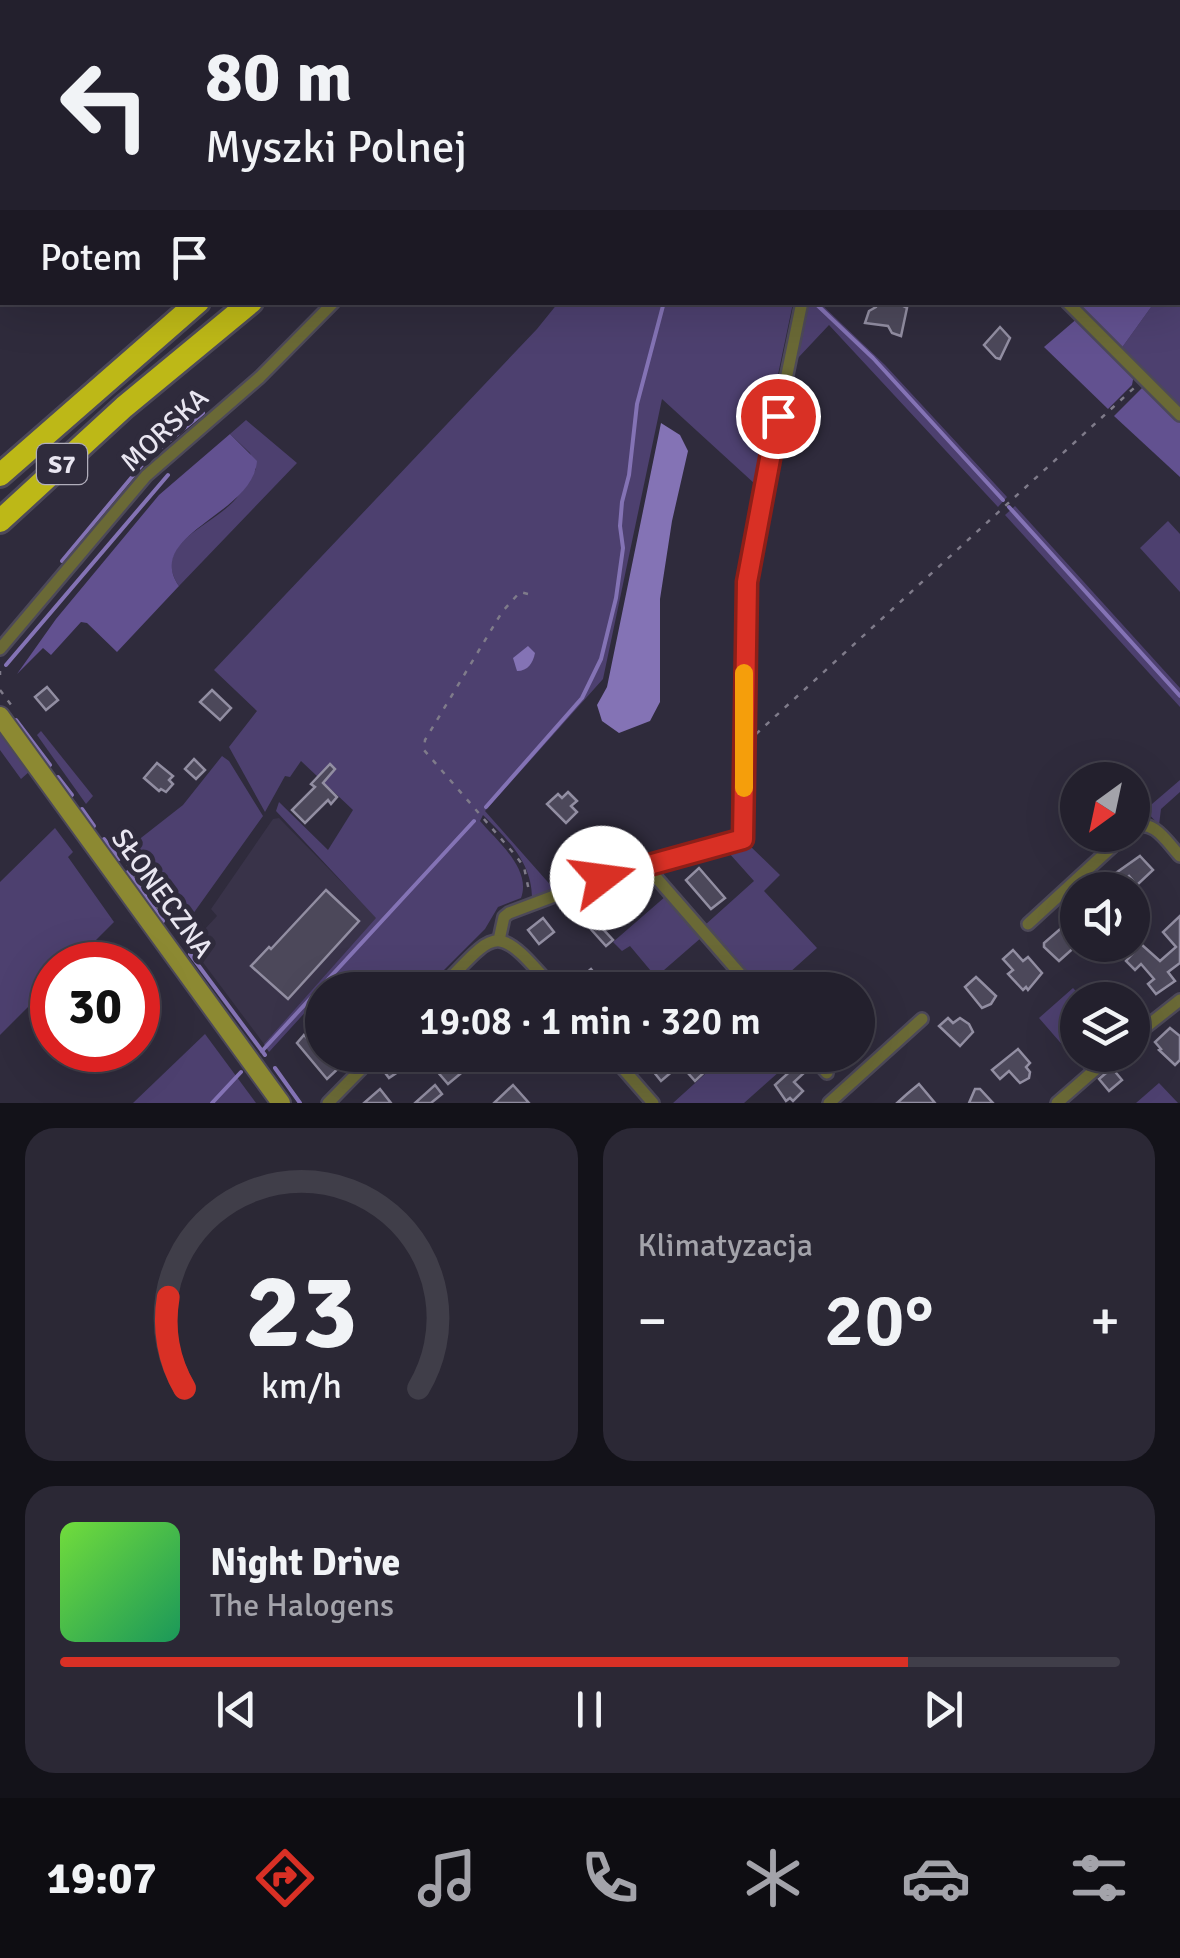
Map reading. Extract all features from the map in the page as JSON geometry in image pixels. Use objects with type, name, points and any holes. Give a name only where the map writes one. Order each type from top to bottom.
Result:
[{"type":"highway","name":"S7","points":[[0,475],[195,305]]},
{"type":"highway","name":"S7","points":[[0,521],[124,407],[247,305]]},
{"type":"main road","name":"SŁONECZNA","points":[[0,716],[282,1103]]},
{"type":"street","name":"MORSKA","points":[[0,648],[146,476],[260,378],[331,305]]},
{"type":"street","points":[[499,940],[506,914],[585,884],[743,839],[749,558],[801,305]]},
{"type":"street","points":[[1069,305],[1180,415]]},
{"type":"street","points":[[1150,826],[1180,856]]},
{"type":"street","points":[[1028,924],[1106,852]]},
{"type":"street","points":[[647,867],[738,972]]},
{"type":"street","points":[[456,972],[482,945],[499,940],[520,951],[539,972]]},
{"type":"street","points":[[1150,1024],[1180,1000]]},
{"type":"street","points":[[829,1103],[922,1018]]},
{"type":"street","points":[[328,1103],[358,1072]]},
{"type":"street","points":[[627,1072],[653,1103]]},
{"type":"street","points":[[1057,1103],[1093,1072]]},
{"type":"path","points":[[744,745],[1145,379]]},
{"type":"path","points":[[526,907],[528,882],[516,856],[424,750],[426,740],[502,612],[514,595],[528,594]]},
{"type":"shaded area","points":[[556,305],[793,305],[755,484],[662,399],[603,679],[485,811],[554,889],[532,898],[523,862],[483,815],[480,821],[517,866],[523,887],[521,898],[498,907],[485,929],[442,972],[328,972],[376,918],[276,811],[279,802],[328,850],[353,810],[301,761],[290,777],[285,776],[265,812],[229,747],[257,711],[214,670]]},
{"type":"shaded area","points":[[808,305],[824,305],[1007,497],[998,507],[829,325],[797,359]]},
{"type":"shaded area","points":[[1074,305],[1153,305],[1121,349]]},
{"type":"shaded area","points":[[1153,305],[1180,305],[1180,408],[1121,349]]},
{"type":"shaded area","points":[[1079,317],[1134,374],[1132,385],[1108,409],[1044,347]]},
{"type":"shaded area","points":[[1145,385],[1180,421],[1180,477],[1114,416]]},
{"type":"shaded area","points":[[246,420],[297,463],[179,586],[172,572],[177,548],[233,502],[256,469],[250,453],[230,434]]},
{"type":"shaded area","points":[[661,423],[680,435],[688,451],[660,599],[660,702],[650,721],[619,733],[602,721],[597,705],[607,687]]},
{"type":"shaded area","points":[[230,434],[257,461],[251,480],[175,552],[172,568],[179,586],[117,652],[87,623],[81,622],[51,655],[43,648],[17,674],[56,619],[159,495]]},
{"type":"shaded area","points":[[1015,506],[1180,688],[1180,707],[1005,515]]},
{"type":"shaded area","points":[[1168,521],[1180,534],[1180,592],[1140,548]]},
{"type":"shaded area","points":[[528,646],[535,653],[533,660],[527,668],[517,671],[513,658]]},
{"type":"shaded area","points":[[0,728],[30,771],[21,779],[0,750]]},
{"type":"shaded area","points":[[41,731],[93,796],[86,804],[37,735]]},
{"type":"shaded area","points":[[222,756],[263,816],[180,932],[123,852],[183,805]]},
{"type":"shaded area","points":[[1180,780],[1180,792],[1161,809],[1159,825],[1150,815],[1150,806]]},
{"type":"shaded area","points":[[279,818],[377,918],[329,972],[305,972],[305,998],[264,1044],[190,945],[217,916],[211,909],[273,819]]},
{"type":"shaded area","points":[[55,828],[73,852],[68,857],[114,922],[94,942],[30,942],[30,1005],[0,1035],[0,882]]},
{"type":"shaded area","points":[[747,843],[780,875],[764,891],[817,948],[790,972],[746,972],[705,925],[754,881],[729,853],[720,850]]},
{"type":"shaded area","points":[[666,896],[702,937],[662,972],[652,972],[630,946],[622,951],[613,942]]},
{"type":"shaded area","points":[[305,998],[305,1012],[269,1052],[264,1044]]},
{"type":"shaded area","points":[[1060,999],[1060,1042],[1039,1018]]},
{"type":"shaded area","points":[[205,1034],[256,1103],[133,1103]]},
{"type":"shaded area","points":[[707,1072],[779,1072],[744,1103],[673,1103]]},
{"type":"shaded area","points":[[1159,1083],[1178,1103],[1136,1103]]},
{"type":"building","points":[[876,307],[907,308],[901,336],[892,333],[888,326],[865,323],[869,311]]},
{"type":"building","points":[[1000,327],[1010,338],[1000,359],[984,345]]},
{"type":"building","points":[[47,687],[58,700],[46,710],[35,697]]},
{"type":"building","points":[[212,690],[231,708],[220,720],[200,702]]},
{"type":"building","points":[[194,759],[205,770],[196,779],[185,769]]},
{"type":"building","points":[[157,763],[173,776],[169,780],[173,784],[166,792],[144,778]]},
{"type":"building","points":[[330,764],[335,769],[323,783],[337,797],[331,804],[328,800],[305,823],[292,810],[315,787],[311,784]]},
{"type":"building","points":[[568,792],[577,801],[571,806],[577,812],[566,823],[547,804],[558,794],[562,798]]},
{"type":"building","points":[[1140,856],[1153,870],[1150,873],[1117,872]]},
{"type":"building","points":[[699,868],[725,898],[711,909],[686,880]]},
{"type":"building","points":[[326,890],[359,921],[313,972],[305,972],[305,980],[288,999],[251,966]]},
{"type":"building","points":[[589,894],[610,923],[603,929],[613,940],[606,946],[577,908]]},
{"type":"building","points":[[1180,916],[1180,963],[1168,972],[1175,981],[1156,994],[1150,986],[1154,979],[1141,964],[1135,970],[1127,962],[1150,962],[1150,952],[1160,961],[1176,947],[1163,932]]},
{"type":"building","points":[[543,918],[554,932],[539,944],[528,930]]},
{"type":"building","points":[[1060,929],[1059,961],[1044,947]]},
{"type":"building","points":[[1013,950],[1023,961],[1028,957],[1042,973],[1028,990],[1023,990],[1008,974],[1013,970],[1003,959]]},
{"type":"building","points":[[976,977],[996,996],[982,1008],[965,987]]},
{"type":"building","points":[[948,1018],[953,1023],[960,1018],[973,1032],[960,1046],[939,1026]]},
{"type":"building","points":[[1170,1028],[1180,1036],[1180,1060],[1175,1065],[1155,1042]]},
{"type":"building","points":[[304,1035],[305,1053],[297,1043]]},
{"type":"building","points":[[1018,1049],[1030,1063],[1026,1067],[1029,1078],[1020,1083],[1009,1071],[1000,1079],[992,1070]]},
{"type":"building","points":[[438,1072],[458,1072],[448,1084]]},
{"type":"building","points":[[654,1072],[672,1072],[661,1081]]},
{"type":"building","points":[[689,1072],[705,1072],[695,1081]]},
{"type":"building","points":[[789,1072],[804,1073],[794,1082],[803,1091],[793,1101],[786,1101],[775,1085]]},
{"type":"building","points":[[1107,1072],[1115,1072],[1122,1080],[1109,1091],[1099,1079]]},
{"type":"building","points":[[919,1084],[935,1103],[897,1103],[907,1094]]},
{"type":"building","points":[[435,1085],[442,1094],[431,1103],[415,1103]]},
{"type":"building","points":[[513,1085],[529,1103],[494,1103]]},
{"type":"building","points":[[380,1089],[391,1103],[364,1103]]},
{"type":"building","points":[[975,1089],[980,1089],[993,1103],[969,1103]]},
{"type":"waterway","points":[[486,807],[582,698],[601,659],[616,598],[623,548],[622,502],[637,404],[663,305]]},
{"type":"waterway","points":[[817,305],[873,358],[1003,500]]},
{"type":"waterway","points":[[62,561],[147,459],[203,413]]},
{"type":"waterway","points":[[6,665],[168,475]]},
{"type":"waterway","points":[[1009,507],[1180,696]]},
{"type":"waterway","points":[[16,720],[50,765]]},
{"type":"waterway","points":[[58,777],[72,795]]},
{"type":"waterway","points":[[82,809],[94,826]]},
{"type":"waterway","points":[[262,1051],[474,821]]},
{"type":"waterway","points":[[104,839],[119,859]]},
{"type":"waterway","points":[[128,872],[163,921]]},
{"type":"waterway","points":[[190,954],[265,1055]]},
{"type":"waterway","points":[[275,1068],[300,1103]]},
{"type":"waterway","points":[[212,1103],[241,1072]]},
{"type":"slow traffic","points":[[744,673],[744,788]]},
{"type":"route","points":[[602,878],[743,839],[747,582],[778,416]]}]
